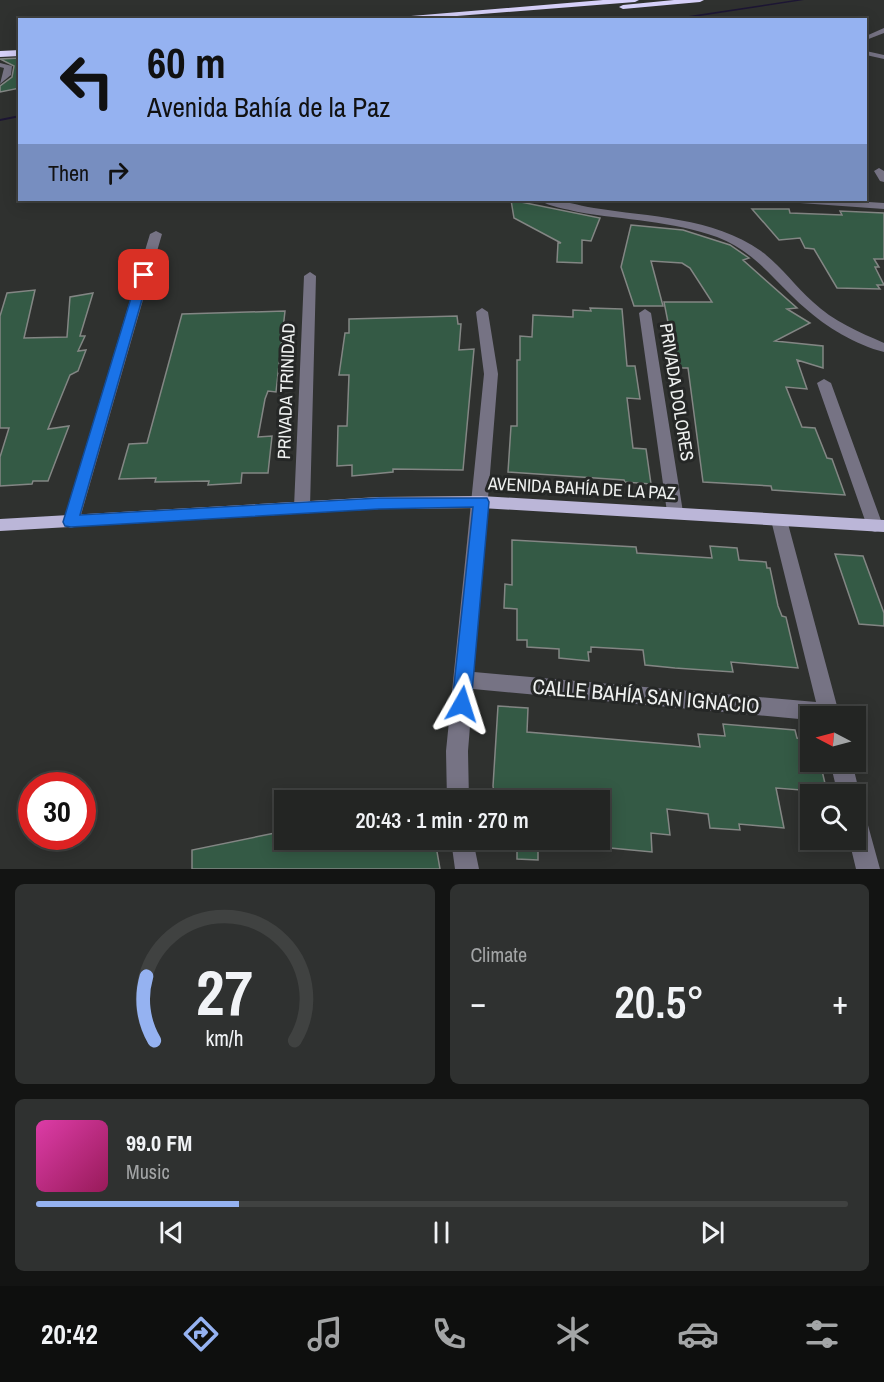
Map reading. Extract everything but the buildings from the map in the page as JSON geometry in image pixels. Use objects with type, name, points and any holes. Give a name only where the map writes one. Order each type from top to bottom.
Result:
[{"type":"highway","points":[[394,18],[635,0]]},
{"type":"highway","points":[[484,18],[700,0]]},
{"type":"highway","points":[[0,46],[18,45]]},
{"type":"highway","points":[[0,54],[18,53]]},
{"type":"main road","name":"AVENIDA BAHÍA DE LA PAZ","points":[[0,525],[379,503],[482,502],[879,526]]},
{"type":"street","points":[[867,38],[884,30]]},
{"type":"street","points":[[867,53],[884,57]]},
{"type":"street","points":[[0,65],[8,66],[7,75],[0,82]]},
{"type":"street","points":[[549,201],[594,211],[681,225],[717,234],[746,246],[767,262],[819,314],[857,336],[884,348]]},
{"type":"street","points":[[814,201],[884,206]]},
{"type":"street","points":[[71,522],[156,234]]},
{"type":"street","name":"PRIVADA TRINIDAD","points":[[302,507],[310,276]]},
{"type":"street","points":[[458,790],[456,751],[482,502],[491,374],[482,312]]},
{"type":"street","name":"PRIVADA DOLORES","points":[[645,313],[675,512]]},
{"type":"street","points":[[824,383],[879,526]]},
{"type":"street","points":[[779,520],[827,706]]},
{"type":"street","name":"CALLE BAHÍA SAN IGNACIO","points":[[464,680],[800,712]]},
{"type":"street","points":[[464,850],[467,869]]},
{"type":"street","points":[[863,850],[868,869]]},
{"type":"waterway","points":[[677,18],[802,0]]},
{"type":"waterway","points":[[0,120],[18,116]]},
{"type":"route","points":[[144,275],[71,522],[379,503],[482,502],[462,704]]}]
